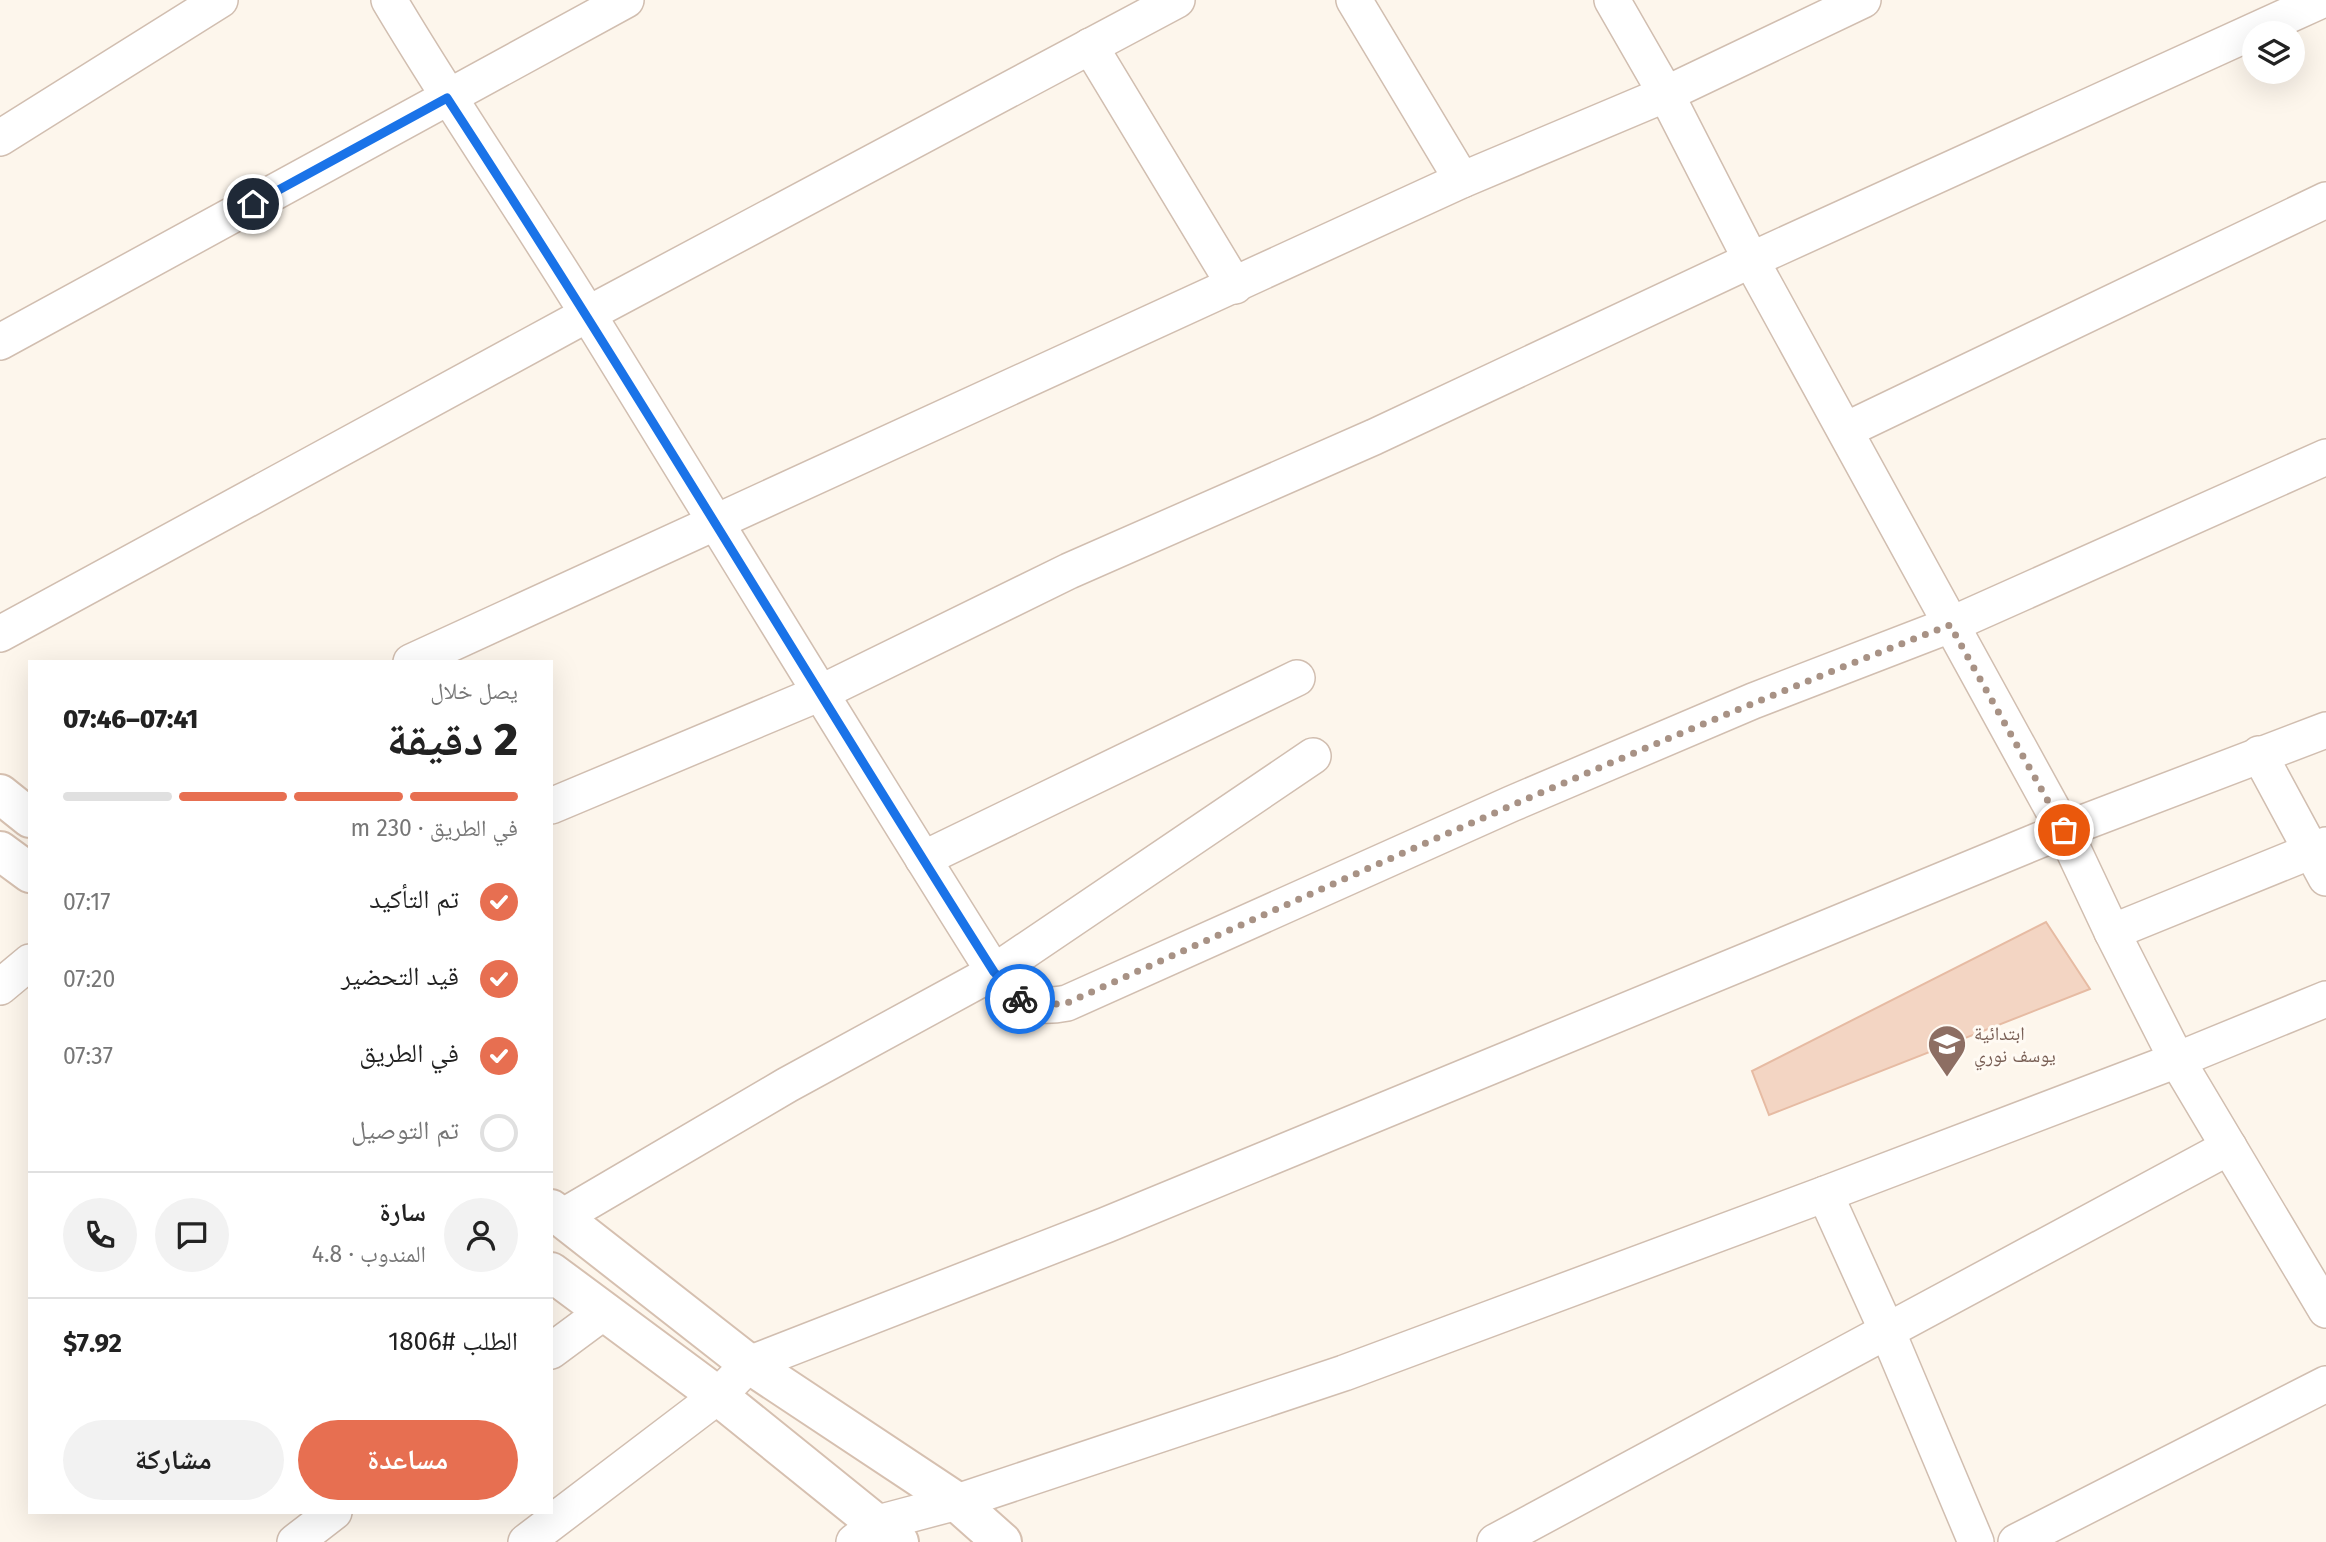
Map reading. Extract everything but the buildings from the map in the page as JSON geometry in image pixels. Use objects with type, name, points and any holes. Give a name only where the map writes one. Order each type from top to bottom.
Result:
[{"type":"main road","points":[[0,794],[28,816]]},
{"type":"main road","points":[[0,851],[28,872]]},
{"type":"main road","points":[[557,1213],[749,1364],[957,1502],[1002,1542]]},
{"type":"main road","points":[[553,1273],[718,1396],[877,1536]]},
{"type":"street","points":[[0,138],[220,0]]},
{"type":"street","points":[[389,0],[447,98],[588,314],[818,694],[994,972],[1024,1003],[1049,1007],[1067,1003],[1511,804],[1753,701],[1950,625],[2326,457]]},
{"type":"street","points":[[0,342],[626,0]]},
{"type":"street","points":[[0,634],[588,314],[1177,0]]},
{"type":"street","points":[[1354,0],[1462,180]]},
{"type":"street","points":[[1612,0],[1665,94],[1751,260],[2064,830],[2177,1060],[2326,1310]]},
{"type":"street","points":[[415,660],[715,525],[1462,180],[1665,94],[1819,8],[1863,0]]},
{"type":"street","points":[[553,805],[818,694],[1069,570],[1374,437],[1751,260],[2322,0]]},
{"type":"street","points":[[1090,46],[1236,286]]},
{"type":"street","points":[[1846,430],[2326,201]]},
{"type":"street","points":[[923,859],[1297,678]]},
{"type":"street","points":[[526,1542],[718,1396],[749,1364],[1106,1225],[2064,830],[2326,730]]},
{"type":"street","points":[[2112,932],[2321,858],[2259,754]]},
{"type":"street","points":[[557,1213],[994,972],[1313,756]]},
{"type":"street","points":[[0,987],[28,964]]},
{"type":"street","points":[[877,1536],[957,1502],[1344,1373],[2177,1060],[2326,999]]},
{"type":"street","points":[[1495,1542],[1888,1333],[2229,1147]]},
{"type":"street","points":[[1825,1194],[1888,1333],[1976,1542]]},
{"type":"street","points":[[553,1350],[605,1311]]},
{"type":"street","points":[[2016,1542],[2326,1384]]},
{"type":"street","points":[[295,1542],[331,1514]]},
{"type":"way so far","points":[[1020,999],[1036,1006],[1049,1007],[1067,1003],[1511,804],[1753,701],[1950,625],[2064,830]]},
{"type":"place","name":"ابتدائية يوسف نوري","points":[[1947,1078]]},
{"type":"route","points":[[253,204],[447,98],[588,314],[818,694],[994,972],[1020,999]]}]
